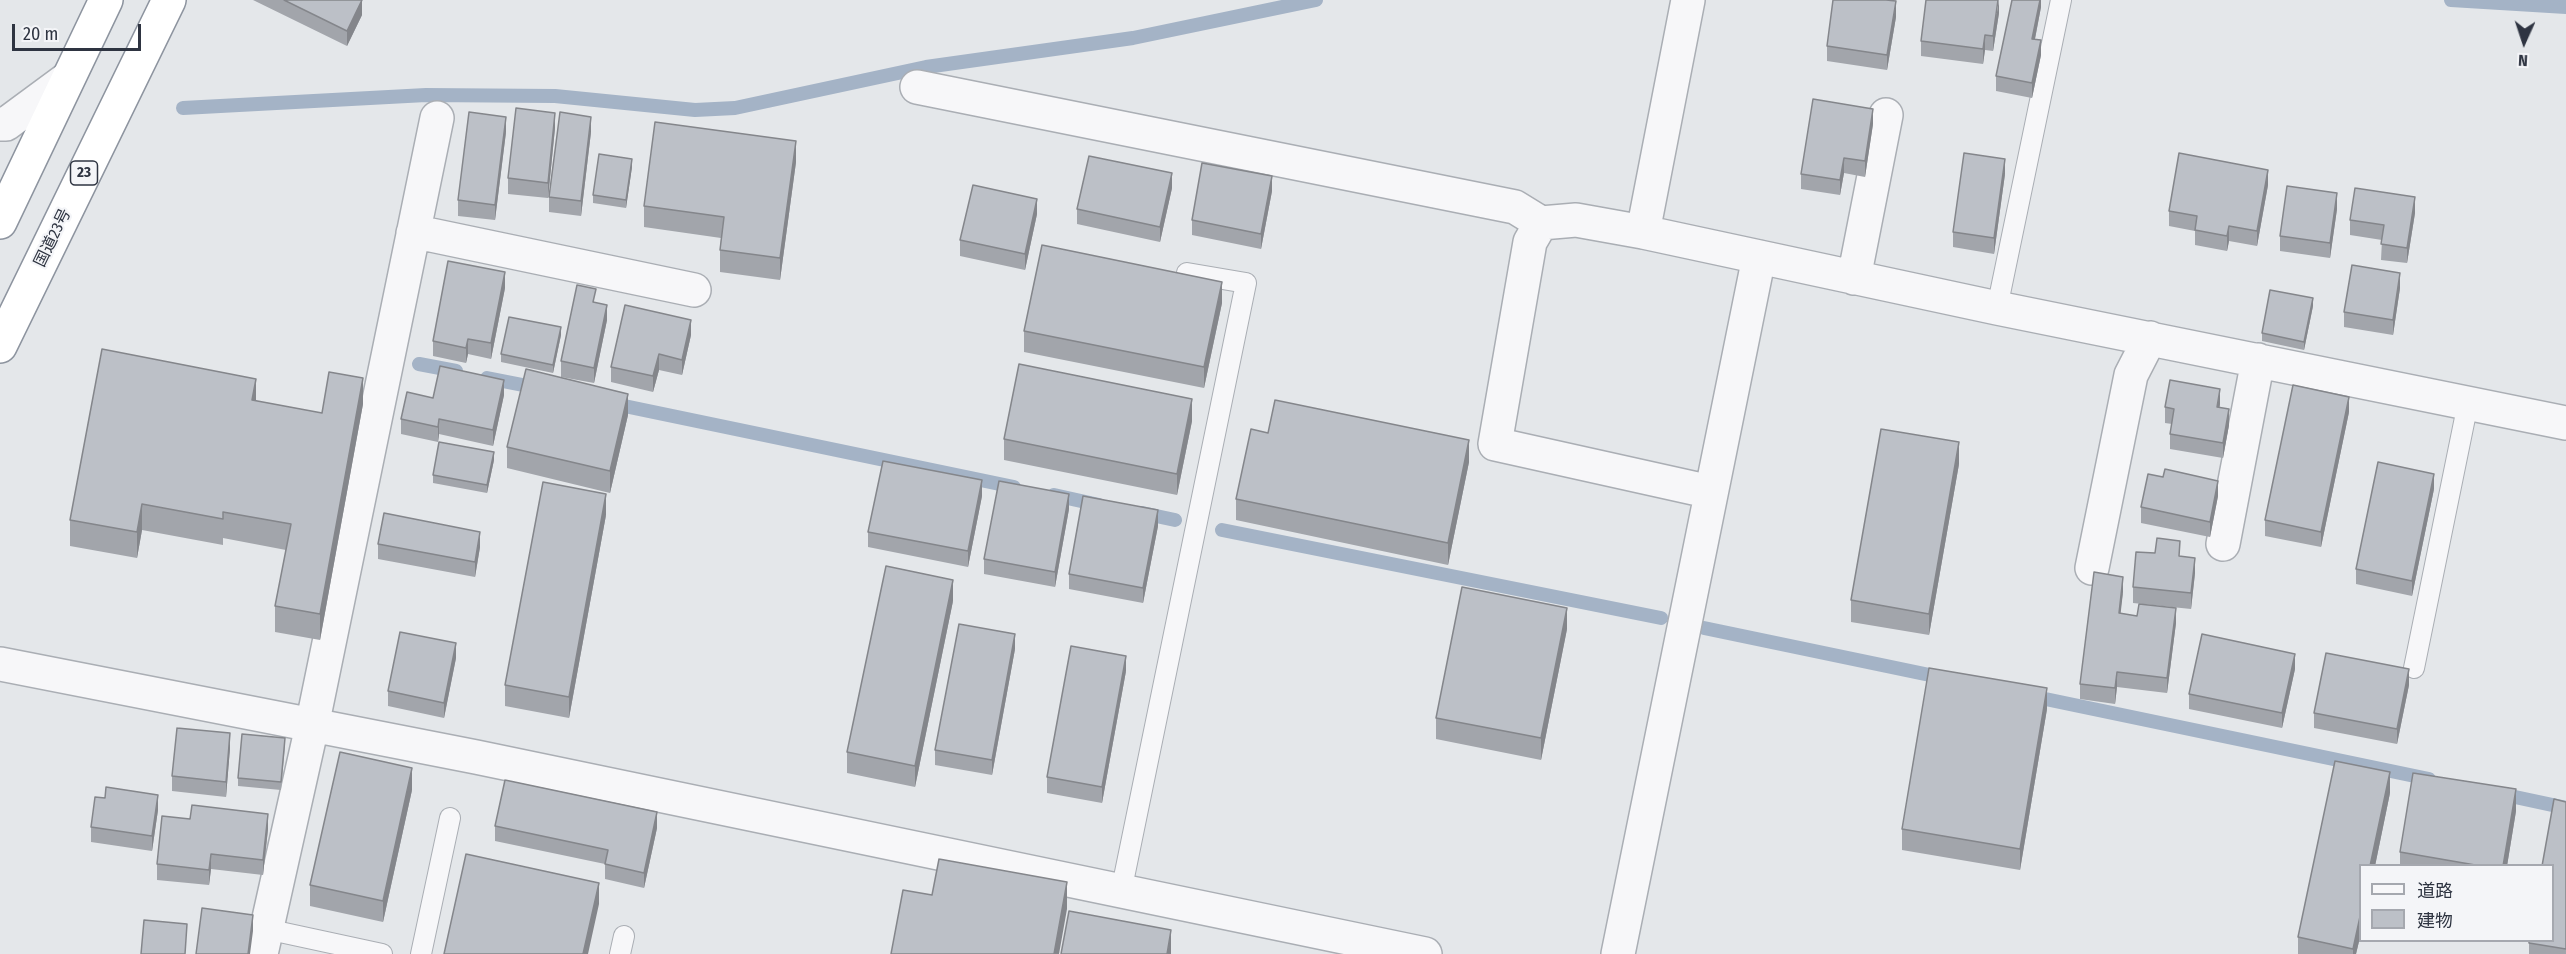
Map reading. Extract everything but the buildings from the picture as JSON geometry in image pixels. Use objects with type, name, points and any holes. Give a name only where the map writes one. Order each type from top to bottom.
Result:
[{"type":"highway","points":[[0,222],[106,0]]},
{"type":"highway","name":"国道23号","points":[[0,346],[169,0]]},
{"type":"street","points":[[1643,232],[1688,0]]},
{"type":"street","points":[[0,124],[6,124],[67,79]]},
{"type":"street","points":[[916,87],[1515,207],[1540,223],[1576,220],[1643,232],[1997,308],[2566,423]]},
{"type":"street","points":[[1854,278],[1886,115]]},
{"type":"street","points":[[264,942],[312,726],[437,118]]},
{"type":"street","points":[[1540,223],[1530,242],[1495,444],[1711,492]]},
{"type":"street","points":[[413,233],[694,290]]},
{"type":"street","points":[[1618,954],[1759,257]]},
{"type":"street","points":[[2092,568],[2131,375],[2150,338]]},
{"type":"street","points":[[2223,544],[2258,360]]},
{"type":"street","points":[[0,664],[477,757],[1425,954]]},
{"type":"lane","points":[[1997,308],[2061,0]]},
{"type":"lane","points":[[1121,892],[1246,283],[1187,273]]},
{"type":"lane","points":[[2414,668],[2468,404]]},
{"type":"lane","points":[[421,954],[450,818]]},
{"type":"lane","points":[[264,942],[382,954]]},
{"type":"waterway","points":[[183,108],[426,95],[555,96],[695,110],[735,108],[926,67],[1133,38],[1316,0]]},
{"type":"waterway","points":[[2451,0],[2566,7]]},
{"type":"waterway","points":[[419,364],[456,371]]},
{"type":"waterway","points":[[487,378],[538,388]]},
{"type":"waterway","points":[[610,403],[1014,487]]},
{"type":"waterway","points":[[1054,495],[1099,505]]},
{"type":"waterway","points":[[1142,513],[1175,520]]},
{"type":"waterway","points":[[1222,530],[1661,618]]},
{"type":"waterway","points":[[1704,628],[1944,678]]},
{"type":"waterway","points":[[2031,696],[2429,779]]},
{"type":"waterway","points":[[2501,794],[2566,808]]}]
